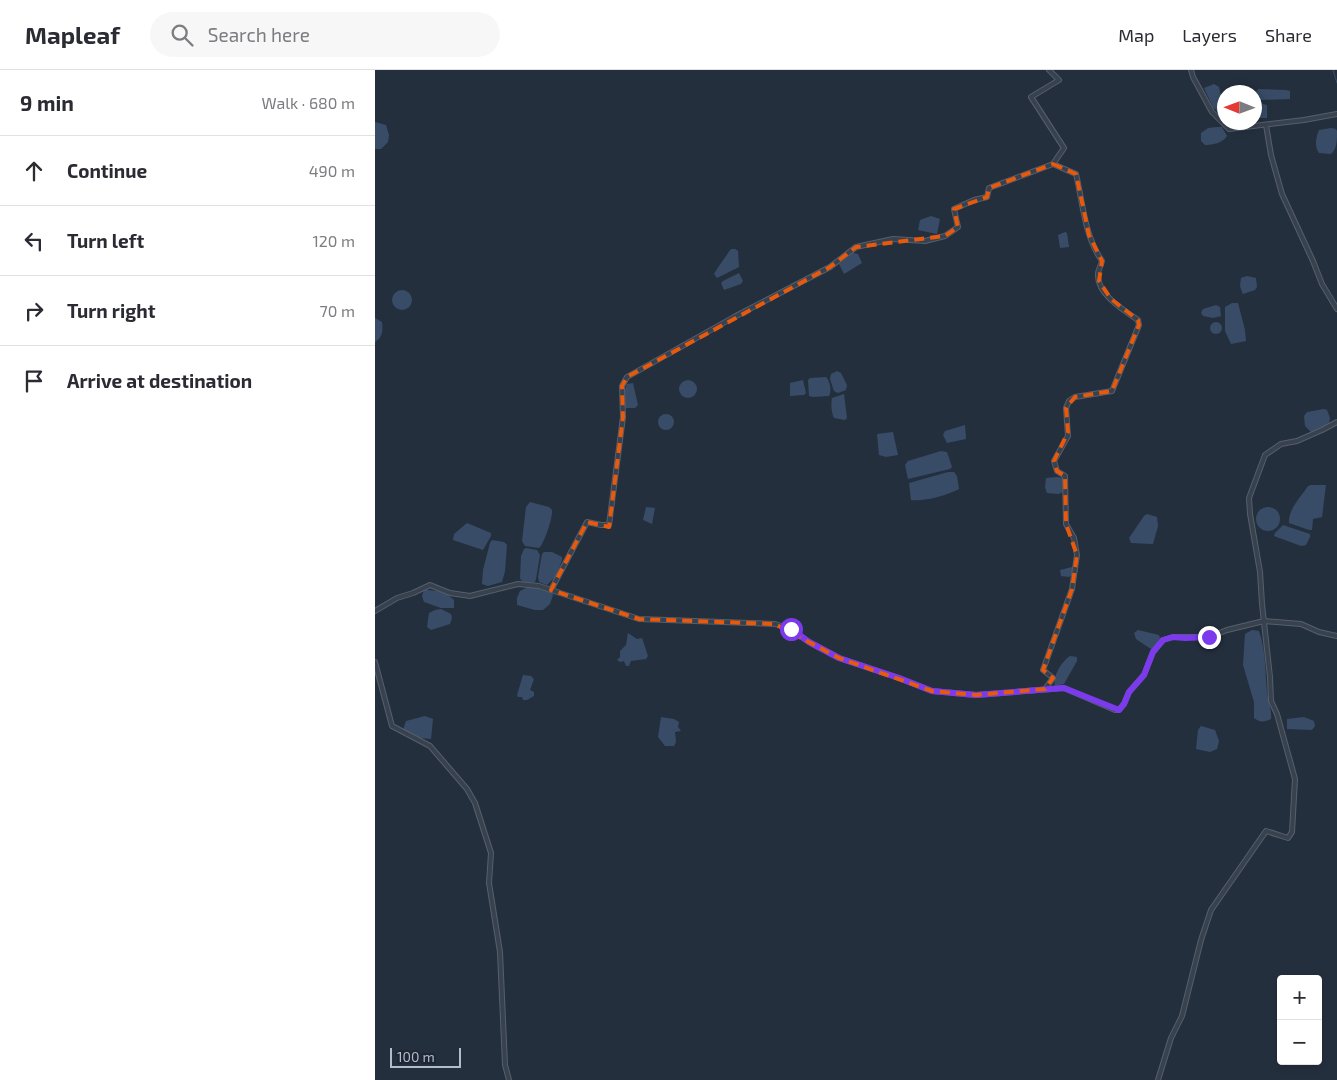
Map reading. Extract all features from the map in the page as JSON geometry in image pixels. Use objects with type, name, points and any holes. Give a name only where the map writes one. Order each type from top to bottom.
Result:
[{"type":"street","points":[[551,590],[587,522],[601,526],[609,525],[622,425],[623,386],[627,377],[734,317],[830,267],[856,247],[893,239],[916,242],[945,236],[958,227],[954,209],[974,200],[987,197],[989,188],[1053,164],[1064,148],[1031,97],[1059,80],[1049,70]]},
{"type":"street","points":[[1191,70],[1212,112],[1229,129],[1337,114]]},
{"type":"street","points":[[1266,125],[1271,155],[1282,194],[1313,260],[1322,284],[1337,310]]},
{"type":"street","points":[[1045,689],[1053,678],[1043,670],[1072,589],[1077,555],[1074,538],[1067,524],[1065,476],[1057,471],[1054,461],[1068,432],[1065,408],[1069,401],[1075,397],[1112,391],[1139,325],[1138,320],[1111,299],[1099,281],[1098,272],[1102,260],[1089,235],[1076,174],[1053,164]]},
{"type":"street","points":[[1158,1080],[1171,1038],[1182,1016],[1201,940],[1211,910],[1266,831],[1288,838],[1292,832],[1295,779],[1277,714],[1271,701],[1260,572],[1249,498],[1265,455],[1281,444],[1297,441],[1337,422]]},
{"type":"street","points":[[375,611],[397,598],[429,585],[464,596],[477,595],[518,584],[539,586],[639,619],[775,624],[791,629],[809,642],[839,658],[932,691],[976,695],[1064,688],[1119,710],[1129,692],[1144,675],[1153,652],[1163,640],[1173,637],[1209,637],[1227,630],[1264,621],[1301,624],[1319,632],[1337,636]]},
{"type":"street","points":[[375,662],[392,726],[430,746],[467,789],[475,802],[491,854],[489,883],[500,952],[505,1065],[509,1080]]},
{"type":"highlighted area","points":[[1053,164],[1076,174],[1089,235],[1102,261],[1099,281],[1111,299],[1138,320],[1139,325],[1112,391],[1075,397],[1066,408],[1068,432],[1054,461],[1057,471],[1065,476],[1066,524],[1077,555],[1072,589],[1043,670],[1053,678],[1045,689],[976,695],[932,691],[839,658],[775,624],[639,619],[551,590],[587,522],[609,527],[623,417],[622,386],[627,377],[830,267],[856,247],[945,236],[958,227],[954,209],[987,197],[989,188]]},
{"type":"water","points":[[1214,84],[1217,86],[1217,111],[1213,107],[1204,88]]},
{"type":"water","points":[[1262,89],[1290,91],[1290,99],[1262,100]]},
{"type":"water","points":[[1262,104],[1267,105],[1267,118],[1262,118]]},
{"type":"water","points":[[375,122],[386,125],[389,135],[388,142],[381,149],[375,149]]},
{"type":"water","points":[[1217,127],[1217,130],[1224,130],[1227,136],[1220,142],[1205,145],[1201,141],[1201,133],[1208,128]]},
{"type":"water","points":[[1331,128],[1337,131],[1337,141],[1334,150],[1331,154],[1319,153],[1316,148],[1316,142],[1319,130]]},
{"type":"water","points":[[931,216],[940,219],[937,234],[918,230],[920,220]]},
{"type":"water","points":[[1067,233],[1069,247],[1060,248],[1058,235]]},
{"type":"water","points":[[731,249],[738,251],[739,267],[717,278],[714,274]]},
{"type":"water","points":[[853,253],[858,254],[862,263],[844,274],[839,264]]},
{"type":"water","points":[[739,273],[743,281],[741,284],[724,290],[721,283]]},
{"type":"water","points":[[1247,276],[1256,278],[1257,287],[1255,290],[1243,294],[1240,286],[1241,278]]},
{"type":"water","points":[[402,290],[409,293],[412,300],[409,307],[402,310],[395,307],[392,300],[395,293]]},
{"type":"water","points":[[1232,303],[1238,303],[1246,341],[1231,344],[1225,331],[1225,307]]},
{"type":"water","points":[[1216,305],[1220,307],[1221,316],[1213,318],[1203,316],[1201,313],[1203,309]]},
{"type":"water","points":[[375,318],[382,322],[382,333],[375,342]]},
{"type":"water","points":[[1214,322],[1218,322],[1222,328],[1218,334],[1214,334],[1210,330],[1210,326]]},
{"type":"water","points":[[837,371],[841,373],[847,385],[846,390],[838,393],[834,391],[830,379],[831,374]]},
{"type":"water","points":[[826,377],[830,386],[829,396],[809,396],[808,380],[810,378]]},
{"type":"water","points":[[688,380],[694,383],[697,389],[694,395],[688,398],[682,395],[679,389],[682,383]]},
{"type":"water","points":[[803,380],[806,393],[804,395],[790,396],[790,383]]},
{"type":"water","points":[[633,383],[638,405],[635,408],[626,408],[624,406],[625,389],[627,384]]},
{"type":"water","points":[[844,394],[847,418],[845,420],[834,418],[831,408],[832,398]]},
{"type":"water","points":[[1327,410],[1330,418],[1329,423],[1311,432],[1305,426],[1304,416],[1307,412]]},
{"type":"water","points":[[663,414],[669,414],[674,419],[672,428],[663,430],[658,425],[658,419]]},
{"type":"water","points":[[965,425],[966,439],[947,443],[943,435],[945,431]]},
{"type":"water","points":[[893,432],[898,455],[886,457],[879,455],[877,434]]},
{"type":"water","points":[[941,451],[947,452],[952,467],[950,469],[908,479],[905,465],[908,461]]},
{"type":"water","points":[[954,472],[957,476],[959,489],[935,498],[911,500],[909,483]]},
{"type":"water","points":[[1046,478],[1063,478],[1064,491],[1059,494],[1047,493],[1045,487]]},
{"type":"water","points":[[1326,485],[1322,517],[1313,519],[1312,530],[1309,530],[1289,523],[1289,518],[1295,503],[1308,486]]},
{"type":"water","points":[[530,502],[549,507],[552,510],[548,530],[539,548],[525,546],[522,541],[526,507]]},
{"type":"water","points":[[646,507],[655,508],[652,524],[643,520]]},
{"type":"water","points":[[1268,507],[1276,511],[1280,519],[1276,527],[1268,531],[1260,527],[1256,519],[1260,511]]},
{"type":"water","points":[[1147,514],[1157,517],[1158,526],[1153,544],[1131,543],[1129,538]]},
{"type":"water","points":[[467,523],[491,533],[483,550],[453,540],[454,534]]},
{"type":"water","points":[[1283,525],[1310,534],[1306,545],[1301,546],[1274,536]]},
{"type":"water","points":[[492,540],[504,542],[507,545],[505,571],[502,582],[488,586],[482,584],[483,570]]},
{"type":"water","points":[[526,548],[537,550],[540,555],[535,582],[524,582],[520,578],[521,556]]},
{"type":"water","points":[[544,552],[552,552],[562,557],[556,576],[547,585],[539,582],[538,577]]},
{"type":"water","points":[[1074,567],[1072,575],[1069,577],[1061,576],[1060,570]]},
{"type":"water","points":[[526,588],[551,591],[553,595],[550,604],[543,610],[535,610],[517,605],[520,591]]},
{"type":"water","points":[[424,590],[437,591],[448,595],[454,600],[454,608],[441,608],[424,602],[422,596]]},
{"type":"water","points":[[441,609],[451,614],[450,624],[431,630],[427,627],[429,613]]},
{"type":"water","points":[[1138,630],[1159,635],[1160,638],[1154,648],[1151,649],[1136,639],[1134,633]]},
{"type":"water","points":[[1252,630],[1259,631],[1264,654],[1271,716],[1271,719],[1265,721],[1258,721],[1254,718],[1254,702],[1243,665],[1245,634]]},
{"type":"water","points":[[628,633],[637,639],[642,638],[648,656],[646,659],[631,661],[629,666],[626,666],[624,661],[620,662],[617,660],[620,657],[620,651],[626,645]]},
{"type":"water","points":[[1070,656],[1077,657],[1077,661],[1064,684],[1055,686],[1054,682],[1058,670]]},
{"type":"water","points":[[523,675],[531,676],[534,679],[530,690],[534,692],[534,696],[527,700],[523,700],[522,697],[517,695]]},
{"type":"water","points":[[425,716],[433,719],[431,739],[421,738],[403,730],[406,721]]},
{"type":"water","points":[[661,717],[674,719],[679,722],[678,727],[681,731],[675,732],[676,742],[674,746],[665,746],[658,737]]},
{"type":"water","points":[[1304,717],[1314,721],[1315,726],[1312,730],[1287,729],[1287,719]]},
{"type":"water","points":[[1201,726],[1215,730],[1219,741],[1217,749],[1210,752],[1196,749],[1198,730]]},
{"type":"waterway","points":[[1333,70],[1337,83]]},
{"type":"route","points":[[791,629],[809,642],[839,658],[932,691],[976,695],[1064,688],[1115,710],[1119,710],[1124,704],[1129,692],[1144,675],[1153,652],[1163,640],[1173,637],[1209,637]]}]
